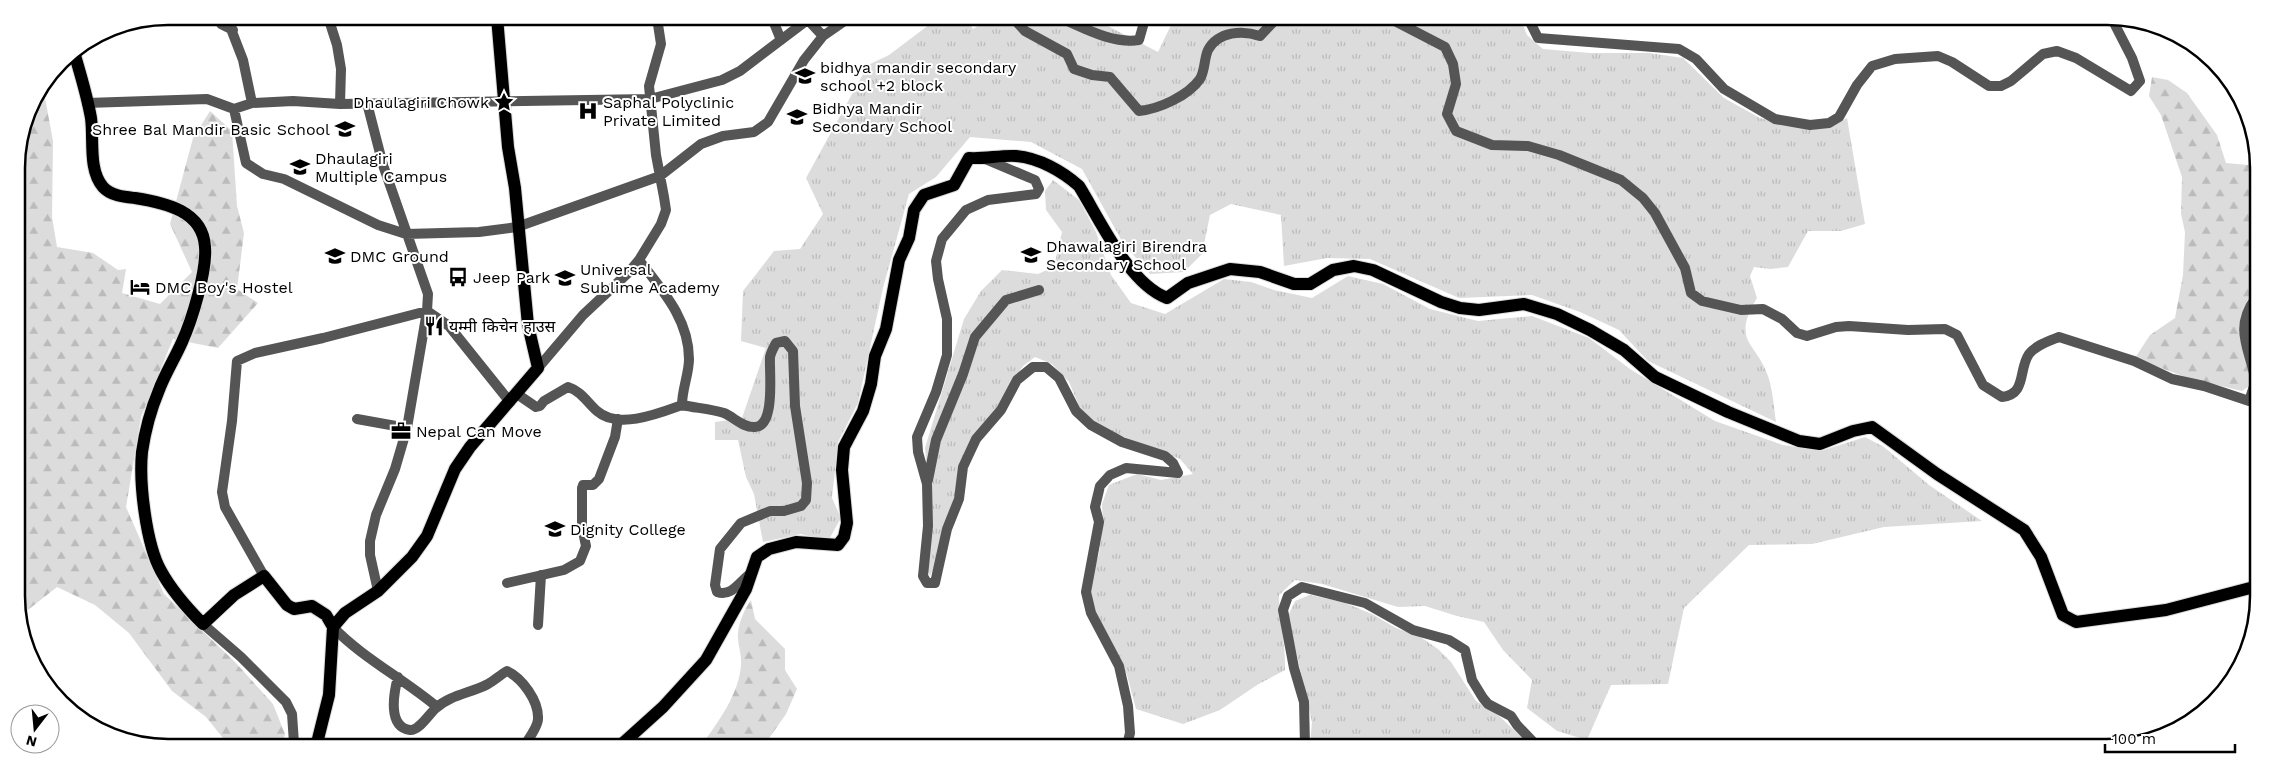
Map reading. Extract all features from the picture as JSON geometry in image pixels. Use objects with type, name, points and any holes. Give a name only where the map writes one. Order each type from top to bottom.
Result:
[{"type":"main road","points":[[333,627],[345,613],[378,591],[417,550],[427,536],[455,469],[470,447],[538,368],[528,325],[498,25]]},
{"type":"main road","points":[[76,59],[91,117],[94,166],[103,187],[117,195],[154,201],[182,210],[194,218],[202,231],[206,248],[201,284],[183,340],[159,390],[149,418],[142,453],[143,490],[152,550],[160,570],[182,603],[203,624],[234,595],[264,576],[287,605],[294,609],[312,606],[326,615],[333,627],[329,695],[317,739]]},
{"type":"main road","points":[[628,739],[664,707],[706,660],[746,589],[757,557],[769,550],[796,542],[838,545],[844,537],[847,523],[842,470],[844,447],[864,411],[871,384],[875,356],[886,330],[899,260],[908,238],[914,210],[924,195],[954,185],[969,158],[985,159],[1015,156],[1032,159],[1057,170],[1069,178],[1079,186],[1119,253],[1145,286],[1156,294],[1167,298],[1188,283],[1210,274],[1230,269],[1260,272],[1294,284],[1310,284],[1333,270],[1354,266],[1373,270],[1441,302],[1460,308],[1479,310],[1524,304],[1557,314],[1590,330],[1624,350],[1655,377],[1728,412],[1799,441],[1820,444],[1853,431],[1872,427],[1937,474],[2024,530],[2041,557],[2063,615],[2076,622],[2166,610],[2250,588]]},
{"type":"street","points":[[224,25],[233,30]]},
{"type":"street","points":[[230,25],[243,60],[252,103]]},
{"type":"street","points":[[331,25],[337,45],[341,69],[340,104]]},
{"type":"street","points":[[538,368],[583,315],[630,272],[661,224],[666,210],[649,86],[661,44],[658,25]]},
{"type":"street","points":[[775,25],[781,40]]},
{"type":"street","points":[[87,103],[207,99],[234,109],[252,103],[292,101],[340,104],[650,99],[722,80],[740,71],[801,25]]},
{"type":"street","points":[[814,25],[822,36]]},
{"type":"street","points":[[234,109],[246,163],[252,168],[263,174],[284,180],[378,225],[406,234],[479,232],[517,227],[660,176],[701,144],[724,136],[754,132],[768,122],[804,60],[822,36],[838,25]]},
{"type":"street","points":[[1020,25],[1026,31],[1067,54],[1074,68],[1092,75],[1110,77],[1139,111],[1160,105],[1184,94],[1195,85],[1201,78],[1209,48],[1221,38],[1235,32],[1249,32],[1260,36],[1270,25]]},
{"type":"street","points":[[1078,25],[1128,42],[1139,40],[1144,25]]},
{"type":"street","points":[[1401,25],[1445,47],[1453,64],[1456,84],[1447,114],[1456,130],[1492,145],[1528,146],[1559,154],[1621,180],[1643,198],[1655,213],[1684,268],[1691,293],[1702,301],[1741,310],[1762,309],[1782,319],[1797,333],[1807,336],[1836,327],[1850,326],[1908,330],[1945,329],[1957,335],[1983,385],[2002,397],[2009,396],[2017,391],[2028,356],[2035,347],[2059,337],[2134,361],[2172,379],[2204,386],[2238,399],[2249,401],[2250,398]]},
{"type":"street","points":[[1532,25],[1538,38],[1679,50],[1696,59],[1724,89],[1768,115],[1775,119],[1810,125],[1829,123],[1839,117],[1857,85],[1872,66],[1895,59],[1938,56],[1952,62],[1989,86],[2000,86],[2011,82],[2044,54],[2057,51],[2076,58],[2131,90],[2140,81],[2132,58],[2115,25]]},
{"type":"street","points":[[367,103],[383,165],[428,294],[407,428],[395,469],[376,516],[370,540],[370,555],[378,591]]},
{"type":"street","points":[[927,484],[918,452],[917,437],[936,392],[947,355],[946,319],[936,261],[942,239],[966,210],[988,200],[1036,194],[1040,188],[1035,180],[985,159]]},
{"type":"street","points":[[639,260],[677,310],[686,336],[689,359],[682,405]]},
{"type":"street","points":[[1040,290],[1006,300],[975,337],[963,374],[936,440],[927,484],[928,526],[923,576],[926,583],[934,583],[947,529],[959,499],[963,467],[976,438],[1001,410],[1017,380],[1032,367],[1046,367],[1058,378],[1076,411],[1091,425],[1122,442],[1165,456],[1173,463],[1178,473],[1126,468],[1110,475],[1100,486],[1095,507],[1098,522],[1086,592],[1091,613],[1119,666],[1128,706],[1130,733],[1128,739]]},
{"type":"street","points":[[2250,306],[2243,322],[2246,351],[2250,363]]},
{"type":"street","points":[[427,310],[449,326],[513,398],[540,406],[544,401],[568,387],[577,390],[599,413],[618,419],[632,420],[682,405],[726,414],[737,422],[755,427],[761,426],[767,420],[770,401],[770,355],[776,343],[785,341],[793,351],[795,406],[807,483],[806,500],[801,506],[794,509],[770,511],[756,515],[741,523],[729,536],[720,549],[715,585],[717,592],[730,593],[750,574]]},
{"type":"street","points":[[264,576],[225,508],[222,492],[232,422],[237,362],[255,353],[323,338],[427,310]]},
{"type":"street","points":[[357,419],[407,428]]},
{"type":"street","points":[[507,583],[564,570],[580,561],[586,546],[582,528],[582,488],[583,485],[593,484],[599,479],[615,436],[618,419]]},
{"type":"street","points":[[538,625],[540,575]]},
{"type":"street","points":[[1305,739],[1304,702],[1294,668],[1283,610],[1288,596],[1302,587],[1365,603],[1413,630],[1449,640],[1466,650],[1472,680],[1483,698],[1488,704],[1512,716],[1531,739]]},
{"type":"street","points":[[203,624],[241,657],[286,702],[292,714],[294,739]]},
{"type":"street","points":[[333,627],[343,638],[437,707]]},
{"type":"street","points":[[398,677],[395,686],[394,717],[401,726],[410,730],[416,729],[437,707],[456,697],[487,684],[507,671],[516,675],[526,688],[536,708],[538,720],[528,739]]},
{"type":"green space","points":[[929,25],[970,25],[973,29],[980,25],[1106,25],[1158,52],[1171,25],[1523,25],[1527,35],[1543,49],[1590,53],[1649,53],[1683,58],[1724,98],[1760,118],[1809,130],[1830,127],[1847,118],[1865,224],[1841,231],[1808,231],[1788,267],[1770,269],[1754,267],[1750,276],[1757,298],[1749,313],[1746,333],[1748,341],[1764,366],[1769,379],[1776,422],[1648,361],[1619,330],[1580,312],[1532,295],[1459,298],[1370,259],[1327,258],[1284,266],[1281,215],[1231,204],[1210,215],[1202,254],[1184,272],[1150,274],[1123,243],[1082,169],[1031,142],[970,137],[936,177],[909,194],[883,288],[858,403],[838,442],[832,498],[841,518],[828,541],[801,534],[763,542],[754,494],[746,477],[738,440],[715,440],[715,422],[742,418],[766,348],[741,341],[743,291],[774,251],[800,249],[823,214],[806,178],[868,65],[889,55]]},
{"type":"green space","points":[[2152,77],[2168,80],[2187,93],[2217,135],[2226,163],[2248,165],[2250,162],[2250,301],[2242,315],[2241,326],[2242,338],[2250,367],[2250,386],[2242,391],[2188,378],[2135,358],[2150,335],[2175,318],[2183,275],[2185,232],[2181,214],[2182,177],[2161,115],[2149,96]]},
{"type":"green space","points":[[45,95],[53,141],[52,217],[57,247],[93,253],[118,270],[126,269],[122,293],[160,304],[192,272],[170,224],[193,138],[210,111],[232,131],[237,206],[244,233],[237,289],[258,303],[218,348],[173,339],[141,417],[126,507],[164,594],[235,662],[273,704],[285,734],[284,739],[224,739],[206,717],[172,691],[129,633],[95,605],[57,587],[26,612],[25,158],[30,131]]},
{"type":"green space","points":[[1053,180],[1079,200],[1096,232],[1111,275],[1131,303],[1165,314],[1224,279],[1251,282],[1274,290],[1312,298],[1348,276],[1383,284],[1430,309],[1478,321],[1532,316],[1589,338],[1630,369],[1715,421],[1783,445],[1821,451],[1865,437],[1884,447],[1929,485],[1982,521],[1884,527],[1812,544],[1749,545],[1684,608],[1668,684],[1611,685],[1587,739],[1557,731],[1527,708],[1532,680],[1503,650],[1484,622],[1425,606],[1398,607],[1322,584],[1295,580],[1279,595],[1285,670],[1257,685],[1220,710],[1183,724],[1136,709],[1127,675],[1095,613],[1090,594],[1092,575],[1099,554],[1103,524],[1102,504],[1109,485],[1137,474],[1161,480],[1193,474],[1180,459],[1117,434],[1091,419],[1080,408],[1069,382],[1052,364],[1035,357],[1023,366],[1008,389],[958,485],[935,565],[930,576],[927,569],[931,510],[925,448],[964,319],[981,291],[1002,270],[1038,274],[1054,267],[1062,232],[1046,210],[1045,191]]},
{"type":"green space","points":[[1310,595],[1343,602],[1372,614],[1396,628],[1419,636],[1438,649],[1451,662],[1476,701],[1497,714],[1524,739],[1311,739],[1312,722],[1288,616],[1295,601]]},
{"type":"green space","points":[[751,600],[755,619],[785,649],[785,670],[797,689],[786,714],[768,739],[706,739],[727,707],[737,685],[741,664],[739,629]]},
{"type":"place","name":"bidhya mandir secondary school +2 block","points":[[805,76]]},
{"type":"place","name":"Dhaulagiri Chowk","points":[[504,102]]},
{"type":"place","name":"Saphal Polyclinic Private Limited","points":[[588,111]]},
{"type":"place","name":"Bidhya Mandir Secondary School","points":[[797,117]]},
{"type":"place","name":"Shree Bal Mandir Basic School","points":[[345,129]]},
{"type":"place","name":"Dhaulagiri Multiple Campus","points":[[300,167]]},
{"type":"place","name":"Dhawalagiri Birendra Secondary School","points":[[1031,255]]},
{"type":"place","name":"DMC Ground","points":[[335,256]]},
{"type":"place","name":"Jeep Park","points":[[458,277]]},
{"type":"place","name":"Universal Sublime Academy","points":[[565,278]]},
{"type":"place","name":"DMC Boy's Hostel","points":[[140,287]]},
{"type":"place","name":"यम्मी किचेन हाउस","points":[[434,326]]},
{"type":"place","name":"Nepal Can Move","points":[[401,431]]},
{"type":"place","name":"Dignity College","points":[[555,529]]}]
